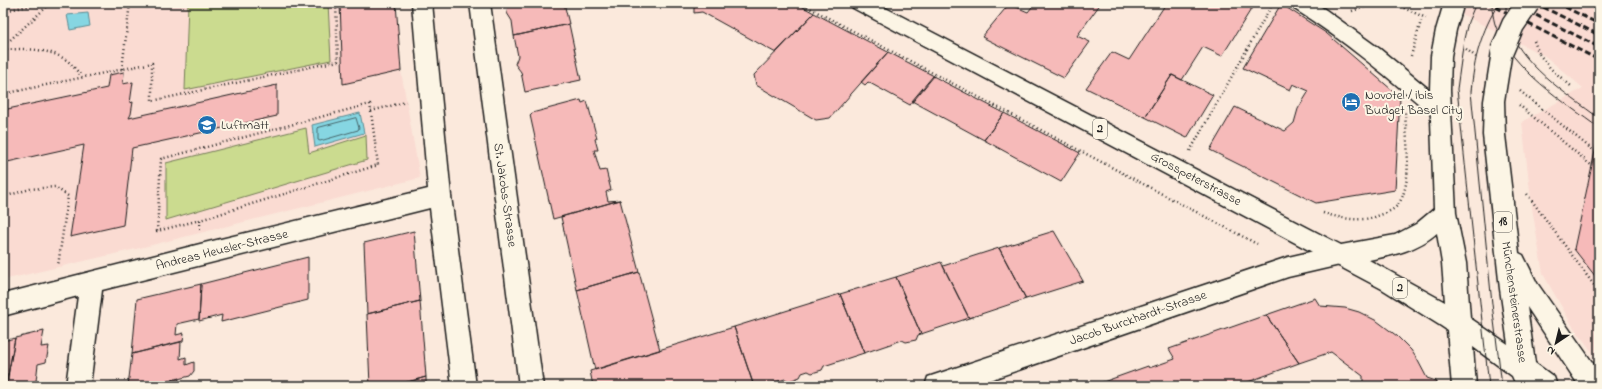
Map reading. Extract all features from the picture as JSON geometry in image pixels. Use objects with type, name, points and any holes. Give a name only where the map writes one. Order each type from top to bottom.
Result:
[{"type":"main road","points":[[422,3],[440,196],[464,386]]},
{"type":"main road","name":"St. Jakobs-Strasse","points":[[480,3],[532,386]]},
{"type":"main road","name":"Grosspeterstrasse","points":[[860,3],[1340,255],[1409,293],[1458,323],[1525,377]]},
{"type":"main road","points":[[1300,3],[1327,19],[1441,111]]},
{"type":"main road","name":"Münchensteinerstrasse","points":[[1525,377],[1504,225],[1494,135],[1494,101],[1502,51],[1513,25],[1528,3]]},
{"type":"main road","points":[[1453,7],[1441,56],[1441,111],[1445,213],[1454,263],[1464,386]]},
{"type":"main road","name":"Andreas Heusler-Strasse","points":[[3,305],[91,284],[200,254],[440,196]]},
{"type":"main road","points":[[1340,255],[1399,244],[1424,231],[1445,213]]},
{"type":"main road","points":[[1504,225],[1513,256],[1528,291],[1594,386]]},
{"type":"main road","name":"Jacob Burckhardt-Strasse","points":[[937,386],[1288,267],[1340,255]]},
{"type":"main road","points":[[78,386],[91,284]]},
{"type":"main road","name":"2","points":[[1525,377],[1545,386]]},
{"type":"path","points":[[3,11],[45,3]]},
{"type":"path","points":[[3,43],[10,40],[51,3]]},
{"type":"path","points":[[122,69],[130,3]]},
{"type":"path","points":[[3,94],[152,63],[152,101],[338,61],[336,3]]},
{"type":"path","points":[[800,3],[1257,244]]},
{"type":"path","points":[[1179,171],[1273,3]]},
{"type":"path","points":[[1393,3],[1429,20]]},
{"type":"path","points":[[1327,19],[1371,5],[1425,4]]},
{"type":"path","points":[[1410,60],[1421,21]]},
{"type":"path","points":[[1446,33],[1538,104],[1594,151]]},
{"type":"path","points":[[3,50],[30,49],[51,54],[69,62],[82,77]]},
{"type":"path","points":[[1538,54],[1551,69],[1571,86]]},
{"type":"path","points":[[371,111],[410,101]]},
{"type":"path","points":[[370,104],[378,165],[200,220],[157,231],[161,159],[370,104]]},
{"type":"path","points":[[1323,213],[1340,219],[1366,219],[1382,214],[1397,205],[1405,188],[1407,170],[1405,108]]},
{"type":"path","points":[[1526,111],[1591,165]]},
{"type":"path","points":[[3,197],[30,189],[55,187],[68,196],[54,293]]},
{"type":"path","points":[[1525,190],[1599,292]]},
{"type":"path","points":[[1366,219],[1369,226]]},
{"type":"path","points":[[200,220],[200,254]]},
{"type":"shaded area","name":"Luftmatt","points":[[3,3],[396,3],[401,71],[420,178],[140,248],[3,280]]},
{"type":"shaded area","points":[[1439,3],[1599,3],[1599,361],[1572,325],[1543,274],[1532,208],[1522,122],[1583,88],[1545,56]]},
{"type":"green space","points":[[188,3],[328,3],[331,60],[185,90]]},
{"type":"green space","points":[[306,128],[309,153],[366,135],[367,160],[166,220],[166,163]]},
{"type":"water","points":[[88,13],[90,26],[70,30],[67,15]]},
{"type":"water","points":[[360,113],[364,133],[315,147],[312,125]]},
{"type":"building","points":[[340,3],[396,3],[401,71],[343,84]]},
{"type":"building","points":[[508,3],[564,3],[569,24],[514,36],[512,21],[507,13]]},
{"type":"building","points":[[700,3],[796,3],[814,13],[776,53],[702,12],[694,13],[694,8]]},
{"type":"building","points":[[1035,3],[1101,3],[1077,36],[1090,42],[1064,78],[982,37],[1009,4],[1028,12]]},
{"type":"building","points":[[1160,3],[1255,3],[1222,56],[1203,47],[1182,80],[1172,75],[1145,117],[1086,88],[1112,52],[1129,60],[1165,5]]},
{"type":"building","name":"Novotel / ibis Budget Basel City","points":[[1281,4],[1326,33],[1400,97],[1395,190],[1316,203],[1210,150],[1235,107],[1285,131],[1294,123],[1298,109],[1309,91],[1293,84],[1290,90],[1243,68]]},
{"type":"building","points":[[814,13],[888,52],[830,118],[816,120],[756,85],[754,75]]},
{"type":"building","points":[[569,24],[581,80],[525,92],[521,72],[515,64],[518,56],[514,36]]},
{"type":"building","points":[[888,52],[934,76],[910,105],[868,82],[865,85],[861,82]]},
{"type":"building","points":[[124,72],[123,84],[133,82],[130,103],[133,102],[129,118],[277,85],[277,116],[132,148],[123,225],[70,237],[84,145],[3,163],[3,110],[107,88],[109,75]]},
{"type":"building","points":[[1172,75],[1213,95],[1187,138],[1145,117]]},
{"type":"building","points":[[933,76],[1004,113],[984,140],[912,101]]},
{"type":"building","points":[[581,100],[582,103],[587,101],[597,138],[595,139],[598,150],[594,150],[600,171],[606,170],[611,190],[606,192],[608,201],[620,200],[553,219],[530,115],[532,113]]},
{"type":"building","points":[[1004,113],[1080,153],[1061,182],[984,140]]},
{"type":"building","points":[[1597,142],[1599,144],[1599,281],[1574,249]]},
{"type":"building","points":[[620,200],[639,272],[577,290],[561,217]]},
{"type":"building","points":[[414,231],[420,301],[367,314],[364,243]]},
{"type":"building","points":[[1054,231],[1083,281],[1026,299],[999,248]]},
{"type":"building","points":[[999,248],[1026,299],[969,318],[943,266]]},
{"type":"building","points":[[308,257],[308,300],[221,322],[222,315],[199,321],[201,284]]},
{"type":"building","points":[[941,262],[969,318],[921,334],[896,277]]},
{"type":"building","points":[[639,272],[660,350],[595,370],[577,290]]},
{"type":"building","points":[[896,277],[921,334],[918,335],[916,340],[906,342],[902,340],[864,353],[840,294]]},
{"type":"building","points":[[201,284],[199,319],[177,324],[176,335],[184,333],[183,341],[132,354],[137,299]]},
{"type":"building","points":[[840,294],[864,353],[824,366],[822,370],[812,373],[808,371],[802,373],[800,377],[789,381],[785,379],[763,386],[754,386],[734,327]]},
{"type":"building","points":[[1315,298],[1320,306],[1345,308],[1359,312],[1377,321],[1397,336],[1411,350],[1427,378],[1436,381],[1436,386],[1363,386],[1363,376],[1331,352],[1299,363],[1266,315]]},
{"type":"building","points":[[420,301],[426,377],[393,386],[370,386],[367,314]]},
{"type":"building","points":[[1266,315],[1299,363],[1237,386],[1092,386],[1148,366],[1149,368],[1175,359],[1169,349]]},
{"type":"building","points":[[734,327],[753,384],[746,386],[593,386],[590,371]]},
{"type":"building","points":[[44,331],[41,347],[49,346],[46,362],[38,364],[36,381],[15,386],[6,386],[15,338]]},
{"type":"building","points":[[15,338],[6,386],[3,386],[3,341]]},
{"type":"building","points":[[181,342],[180,359],[186,357],[186,365],[194,362],[194,371],[190,376],[150,386],[128,386],[132,354]]},
{"type":"building","points":[[426,377],[426,386],[393,386]]},
{"type":"building","points":[[179,378],[178,386],[150,386]]},
{"type":"tram line","points":[[1476,3],[1468,22],[1464,39],[1457,89],[1489,386]]},
{"type":"tram line","points":[[1493,14],[1499,3]]},
{"type":"tram line","points":[[1506,3],[1507,21],[1513,36],[1521,50],[1532,64],[1558,88],[1599,118]]},
{"type":"tram line","points":[[1492,9],[1493,14]]},
{"type":"tram line","points":[[1493,14],[1496,27],[1504,42],[1526,71],[1555,96],[1599,128]]},
{"type":"tram line","points":[[1493,14],[1487,24],[1479,46],[1471,92],[1492,304],[1502,386]]},
{"type":"railway","points":[[1488,3],[1599,60]]},
{"type":"railway","points":[[1512,3],[1599,47]]},
{"type":"railway","points":[[1535,3],[1599,35]]},
{"type":"railway","points":[[1557,3],[1599,24]]},
{"type":"place","name":"Novotel / ibis Budget Basel City","points":[[1351,102]]},
{"type":"place","name":"Luftmatt","points":[[207,125]]}]
